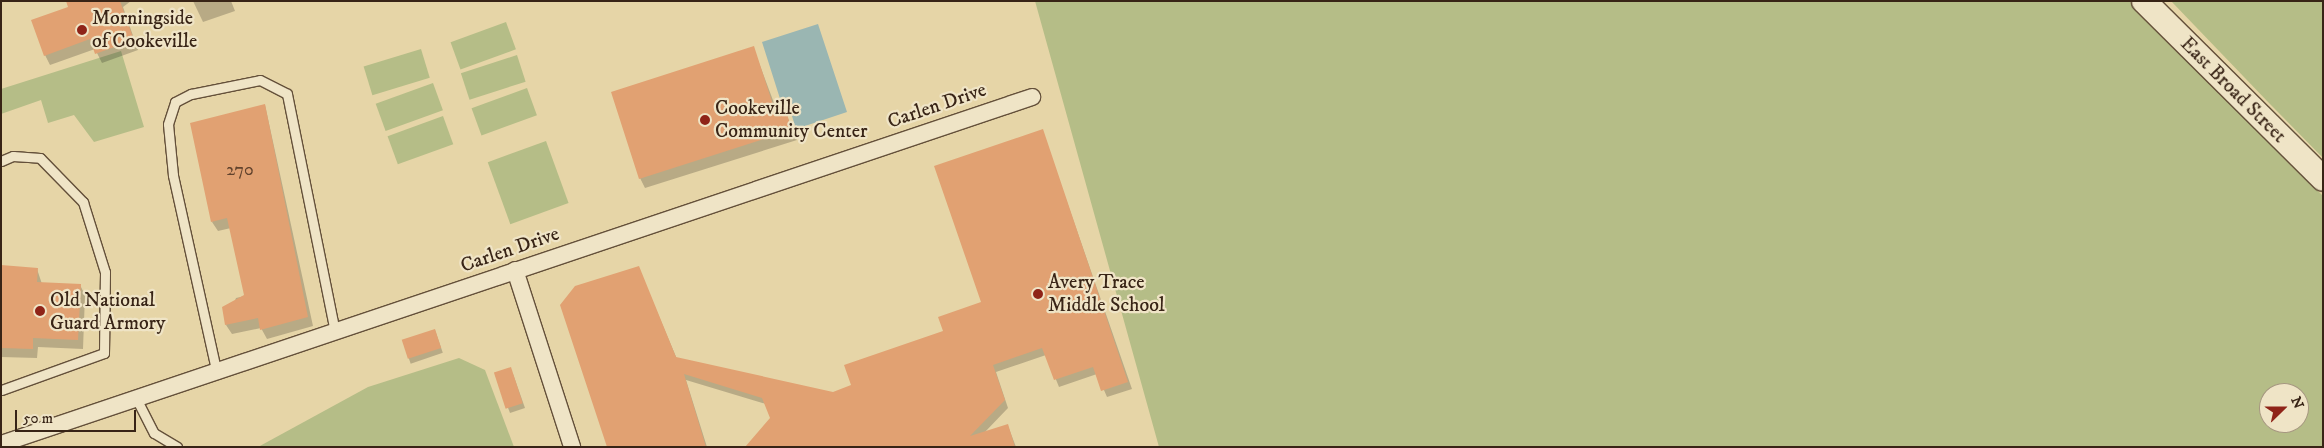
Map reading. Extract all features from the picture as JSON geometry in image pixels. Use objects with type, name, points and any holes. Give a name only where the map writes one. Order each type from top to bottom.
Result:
[{"type":"street","name":"East Broad Street","points":[[2144,1],[2323,179]]},
{"type":"street","name":"Carlen Drive","points":[[1,444],[217,374],[515,270],[1032,97]]},
{"type":"street","points":[[515,270],[572,447]]},
{"type":"lane","points":[[217,374],[173,175],[168,124],[175,102],[191,94],[260,80],[287,94],[336,331]]},
{"type":"lane","points":[[1,161],[13,156],[40,158],[83,202],[105,272],[104,353],[1,390]]},
{"type":"lane","points":[[138,400],[154,433],[177,447]]},
{"type":"green space","points":[[1035,1],[2129,1],[2323,196],[2323,447],[1159,447]]},
{"type":"green space","points":[[2171,1],[2323,1],[2323,158],[2268,102]]},
{"type":"green space","points":[[506,22],[516,49],[460,69],[451,42]]},
{"type":"green space","points":[[421,49],[430,78],[372,95],[364,67]]},
{"type":"green space","points":[[121,51],[144,127],[94,142],[74,115],[48,123],[41,100],[1,114],[1,89]]},
{"type":"green space","points":[[517,55],[526,82],[470,100],[461,73]]},
{"type":"green space","points":[[433,83],[443,110],[386,131],[376,104]]},
{"type":"green space","points":[[527,88],[537,115],[481,135],[472,108]]},
{"type":"green space","points":[[443,116],[453,144],[398,164],[388,136]]},
{"type":"green space","points":[[546,141],[569,203],[510,224],[488,162]]},
{"type":"green space","points":[[459,358],[485,370],[514,447],[258,447],[368,387]]},
{"type":"water","points":[[818,24],[847,112],[796,129],[788,103],[782,105],[762,42]]},
{"type":"building","name":"Morningside of Cookeville","points":[[66,1],[120,1],[134,40],[95,54],[90,39],[44,56],[31,20],[68,7]]},
{"type":"building","name":"Cookeville Community Center","points":[[754,46],[775,111],[785,108],[792,130],[639,179],[611,92]]},
{"type":"building","points":[[265,104],[308,317],[260,330],[258,318],[225,325],[222,307],[244,295],[227,218],[211,222],[190,123]]},
{"type":"building","name":"Avery Trace Middle School","points":[[1043,129],[1128,382],[1101,391],[1093,367],[1054,380],[1042,348],[993,365],[1005,400],[970,436],[1008,424],[1015,447],[745,447],[770,418],[762,398],[684,374],[706,447],[607,447],[560,305],[575,286],[639,266],[676,357],[833,392],[851,385],[844,365],[943,331],[938,317],[981,302],[934,166]]},
{"type":"building","name":"Old National Guard Armory","points":[[1,265],[38,268],[37,282],[81,284],[78,340],[33,338],[33,349],[1,348]]},
{"type":"building","points":[[435,329],[441,348],[408,359],[402,340]]},
{"type":"building","points":[[511,367],[523,403],[506,409],[494,373]]},
{"type":"place","name":"Morningside of Cookeville","points":[[82,30]]},
{"type":"place","name":"Cookeville Community Center","points":[[705,120]]},
{"type":"place","name":"Avery Trace Middle School","points":[[1038,294]]},
{"type":"place","name":"Old National Guard Armory","points":[[40,311]]}]
